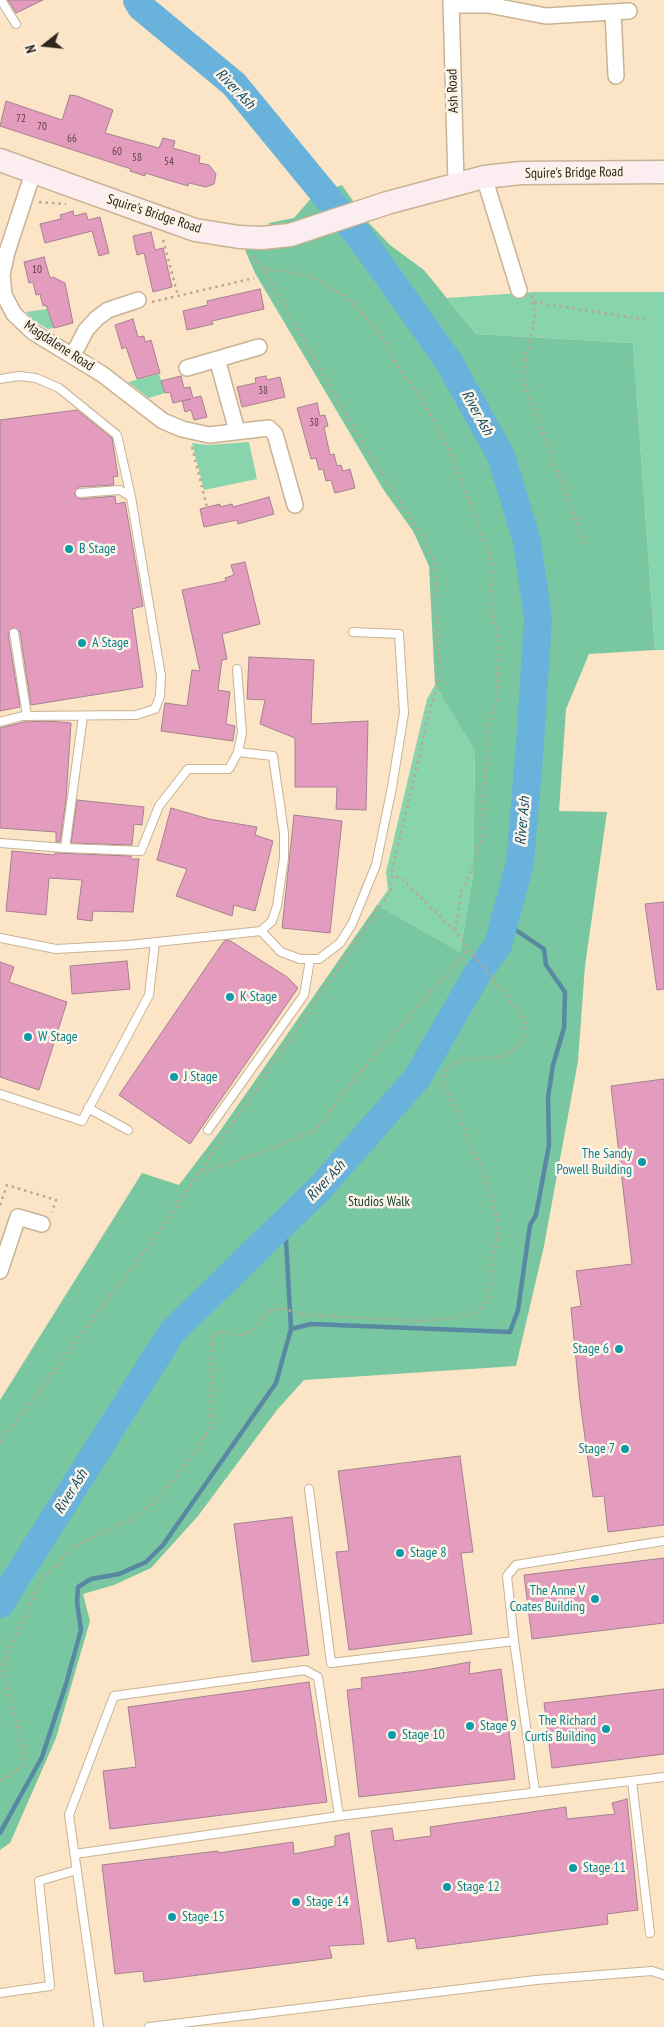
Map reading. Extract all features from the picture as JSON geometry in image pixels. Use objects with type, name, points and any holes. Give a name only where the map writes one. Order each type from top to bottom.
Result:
[{"type":"street","points":[[451,3],[488,5],[546,16],[629,11]]},
{"type":"street","name":"Ash Road","points":[[451,3],[456,182]]},
{"type":"street","points":[[613,12],[616,76]]},
{"type":"street","name":"Squire's Bridge Road","points":[[0,160],[195,230],[239,237],[278,237],[290,235],[456,182],[484,177],[521,173],[664,172]]},
{"type":"street","name":"Magdalene Road","points":[[33,173],[25,199],[3,251],[4,295],[14,314],[33,332],[73,355],[163,421],[188,431],[209,435],[265,428],[273,430],[295,505]]},
{"type":"street","points":[[484,177],[519,290]]},
{"type":"street","points":[[73,355],[86,330],[97,318],[108,310],[136,300]]},
{"type":"street","points":[[187,368],[259,347]]},
{"type":"street","points":[[217,359],[237,432]]},
{"type":"street","points":[[1,1263],[18,1217],[42,1224]]},
{"type":"lane","points":[[1,0],[16,24]]},
{"type":"lane","points":[[0,379],[19,376],[36,378],[51,385],[117,435],[131,497],[161,676],[160,696],[155,709],[136,715],[27,716],[0,722]]},
{"type":"lane","points":[[80,493],[120,490],[131,497]]},
{"type":"lane","points":[[262,931],[281,952],[300,960],[319,958],[340,943],[352,924],[376,865],[400,746],[404,713],[399,634],[353,632]]},
{"type":"lane","points":[[14,633],[27,716]]},
{"type":"lane","points":[[0,843],[141,851],[159,806],[188,769],[229,769],[238,752],[242,733],[237,669]]},
{"type":"lane","points":[[65,848],[83,716]]},
{"type":"lane","points":[[0,938],[56,949],[155,942],[262,931],[272,920],[277,906],[284,858],[282,813],[273,756],[238,752]]},
{"type":"lane","points":[[0,1094],[82,1121],[149,995],[155,942]]},
{"type":"lane","points":[[208,1130],[304,996],[310,960]]},
{"type":"lane","points":[[88,1108],[128,1130]]},
{"type":"lane","points":[[309,1490],[331,1663],[514,1641]]},
{"type":"lane","points":[[535,1791],[507,1576],[516,1565],[664,1541]]},
{"type":"lane","points":[[98,2027],[69,1815],[114,1696],[305,1670],[318,1677],[338,1816]]},
{"type":"lane","points":[[75,1854],[338,1816],[664,1777]]},
{"type":"lane","points":[[632,1781],[650,1933]]},
{"type":"lane","points":[[0,1993],[50,1986],[39,1881],[77,1870]]},
{"type":"lane","points":[[149,2027],[536,1980],[652,1971],[664,1974]]},
{"type":"path","points":[[25,199],[75,205]]},
{"type":"path","points":[[163,240],[178,296]]},
{"type":"path","points":[[263,269],[285,271],[317,279],[343,295],[381,335],[403,376],[418,392],[450,452],[487,548],[493,571],[490,603],[499,640],[496,701],[487,734],[482,836],[462,889],[455,931]]},
{"type":"path","points":[[136,300],[140,305],[254,278]]},
{"type":"path","points":[[519,290],[530,290],[534,302],[535,316],[522,377],[586,546]]},
{"type":"path","points":[[534,302],[646,320]]},
{"type":"path","points":[[188,431],[207,507]]},
{"type":"path","points":[[0,1781],[22,1766],[22,1746],[2,1666],[42,1577],[60,1563],[69,1549],[133,1518],[162,1494],[188,1461],[211,1427],[212,1338],[221,1331],[237,1336],[250,1332],[269,1312],[280,1308],[300,1313],[420,1321],[453,1318],[476,1313],[487,1301],[492,1275],[491,1258],[497,1244],[497,1219],[485,1176],[443,1083],[446,1070],[462,1060],[501,1057],[514,1050],[524,1038],[525,1019],[455,931],[401,878],[392,876]]},
{"type":"path","points":[[197,1174],[260,1153],[316,1131],[356,1078],[468,949]]},
{"type":"path","points":[[0,1205],[7,1185],[56,1200],[47,1226],[42,1224]]},
{"type":"green space","name":"Studios Walk","points":[[342,185],[366,220],[390,245],[424,270],[476,334],[633,343],[655,650],[589,654],[566,709],[559,811],[607,812],[585,966],[578,1061],[544,1246],[516,1366],[304,1380],[277,1410],[198,1516],[151,1568],[114,1585],[83,1594],[90,1621],[56,1738],[10,1843],[0,1850],[0,1400],[142,1173],[179,1185],[220,1131],[377,905],[460,952],[473,877],[475,751],[435,685],[429,566],[413,531],[383,489],[255,273],[245,250],[263,250],[269,223],[294,218],[313,196]]},
{"type":"green space","points":[[535,292],[664,292],[664,650],[655,650],[633,343],[476,334],[447,298]]},
{"type":"green space","points":[[47,309],[54,328],[48,329],[34,321],[26,312]]},
{"type":"green space","points":[[159,374],[165,393],[149,398],[128,382]]},
{"type":"green space","points":[[249,442],[257,479],[204,490],[192,443],[208,445]]},
{"type":"green space","points":[[435,685],[475,751],[473,877],[460,952],[377,905],[388,890],[386,872],[427,699]]},
{"type":"building","points":[[8,0],[43,0],[16,13]]},
{"type":"building","points":[[70,95],[113,110],[105,133],[159,148],[163,138],[175,141],[173,148],[200,156],[199,163],[209,165],[216,174],[214,184],[206,187],[189,183],[188,186],[145,173],[145,176],[130,171],[131,169],[0,126],[6,101],[62,120]]},
{"type":"building","points":[[73,211],[74,216],[86,213],[88,220],[100,217],[109,253],[99,256],[92,231],[45,243],[40,224],[61,219],[60,215]]},
{"type":"building","points":[[151,232],[155,250],[163,248],[172,287],[153,292],[144,253],[137,255],[133,236]]},
{"type":"building","points":[[44,257],[50,278],[53,277],[65,283],[73,323],[54,328],[46,305],[43,306],[40,294],[36,295],[33,282],[29,283],[24,262]]},
{"type":"building","points":[[260,289],[264,309],[212,321],[213,324],[187,330],[183,311],[208,305],[207,301]]},
{"type":"building","points":[[133,319],[138,337],[144,336],[145,342],[151,340],[160,373],[137,379],[126,347],[122,349],[115,325]]},
{"type":"building","points":[[181,376],[184,388],[190,387],[193,398],[201,396],[207,417],[194,420],[191,410],[185,412],[182,401],[173,403],[170,392],[165,393],[161,381]]},
{"type":"building","points":[[266,376],[267,380],[280,377],[285,397],[242,407],[237,387],[256,383],[255,378]]},
{"type":"building","points":[[317,403],[320,416],[325,415],[328,426],[324,427],[330,455],[334,454],[337,466],[341,465],[343,471],[350,469],[355,488],[335,493],[331,480],[326,481],[323,469],[319,470],[316,458],[311,459],[297,408]]},
{"type":"building","points":[[77,410],[112,438],[118,476],[113,477],[114,485],[79,487],[74,494],[80,499],[115,496],[116,504],[125,502],[143,606],[132,609],[143,687],[31,705],[20,632],[13,628],[8,634],[20,707],[0,711],[0,420]]},
{"type":"building","points":[[269,497],[274,514],[238,524],[237,520],[204,527],[200,509],[220,504],[220,507],[232,504],[233,507]]},
{"type":"building","points":[[245,562],[260,624],[222,634],[227,659],[222,660],[218,690],[230,692],[226,724],[235,726],[233,741],[161,731],[165,703],[187,706],[192,670],[200,671],[182,590],[226,581],[225,578],[234,575],[231,565]]},
{"type":"building","points":[[249,657],[314,660],[311,724],[368,721],[366,810],[336,809],[337,787],[295,787],[295,738],[260,724],[265,700],[247,699]]},
{"type":"building","points":[[49,721],[71,723],[66,799],[60,842],[56,842],[56,832],[0,828],[0,728],[24,722]]},
{"type":"building","points":[[77,800],[144,807],[142,825],[134,824],[132,845],[71,843]]},
{"type":"building","points":[[171,808],[209,819],[257,827],[255,835],[273,841],[255,911],[234,905],[232,916],[176,896],[187,869],[157,860]]},
{"type":"building","points":[[294,815],[342,821],[330,933],[282,928]]},
{"type":"building","points":[[12,851],[54,855],[55,853],[131,856],[131,859],[139,859],[133,912],[93,911],[92,921],[77,919],[82,880],[49,878],[46,915],[6,911]]},
{"type":"building","points":[[664,902],[664,989],[657,990],[645,904]]},
{"type":"building","points":[[229,940],[287,977],[298,988],[190,1144],[119,1095],[224,941]]},
{"type":"building","points":[[127,961],[130,989],[72,994],[70,966]]},
{"type":"building","name":"W Stage","points":[[0,962],[14,967],[9,982],[67,1002],[39,1090],[0,1077]]},
{"type":"building","points":[[664,1079],[664,1525],[608,1532],[604,1496],[593,1497],[580,1401],[571,1308],[581,1306],[576,1271],[632,1264],[611,1086]]},
{"type":"building","name":"Stage 8","points":[[460,1456],[473,1552],[461,1553],[472,1634],[349,1650],[336,1552],[349,1551],[338,1471]]},
{"type":"building","points":[[292,1517],[309,1655],[252,1662],[234,1524]]},
{"type":"building","name":"The Anne V Coates Building","points":[[664,1558],[664,1623],[532,1639],[524,1575]]},
{"type":"building","points":[[470,1662],[469,1674],[501,1669],[515,1779],[359,1797],[347,1690],[362,1688],[361,1678]]},
{"type":"building","points":[[309,1682],[327,1802],[110,1829],[103,1771],[136,1767],[128,1707]]},
{"type":"building","name":"The Richard Curtis Building","points":[[664,1689],[664,1754],[552,1768],[544,1703]]},
{"type":"building","points":[[627,1799],[638,1910],[607,1914],[608,1924],[417,1949],[415,1938],[388,1942],[371,1831],[392,1828],[394,1841],[431,1836],[430,1827],[566,1807],[567,1819],[615,1814],[612,1803]]},
{"type":"building","points":[[349,1833],[364,1944],[329,1946],[332,1958],[144,1982],[143,1971],[115,1974],[102,1865],[218,1851],[218,1853],[293,1842],[294,1854],[335,1846],[335,1836]]},
{"type":"waterway","name":"River Ash","points":[[0,1604],[172,1332],[320,1188],[417,1078],[477,974],[498,945],[520,863],[538,619],[527,541],[501,456],[449,362],[363,241],[234,84],[141,7],[137,0]]},
{"type":"waterway","points":[[291,1329],[311,1324],[510,1332],[518,1310],[530,1225],[536,1215],[549,1145],[548,1097],[553,1065],[564,1028],[565,992],[546,965],[544,949],[504,922]]},
{"type":"waterway","points":[[0,1833],[42,1757],[66,1684],[81,1630],[77,1602],[78,1587],[91,1579],[119,1574],[146,1562],[163,1545],[276,1383],[291,1329],[285,1223]]},
{"type":"place","name":"B Stage","points":[[69,549]]},
{"type":"place","name":"A Stage","points":[[82,643]]},
{"type":"place","name":"K Stage","points":[[230,997]]},
{"type":"place","name":"W Stage","points":[[28,1037]]},
{"type":"place","name":"J Stage","points":[[174,1077]]},
{"type":"place","name":"The Sandy Powell Building","points":[[642,1162]]},
{"type":"place","name":"Stage 6","points":[[619,1349]]},
{"type":"place","name":"Stage 7","points":[[625,1449]]},
{"type":"place","name":"Stage 8","points":[[400,1553]]},
{"type":"place","name":"The Anne V Coates Building","points":[[595,1599]]},
{"type":"place","name":"Stage 9","points":[[470,1726]]},
{"type":"place","name":"The Richard Curtis Building","points":[[606,1729]]},
{"type":"place","name":"Stage 10","points":[[392,1735]]},
{"type":"place","name":"Stage 11","points":[[573,1868]]},
{"type":"place","name":"Stage 12","points":[[447,1887]]},
{"type":"place","name":"Stage 14","points":[[296,1902]]},
{"type":"place","name":"Stage 15","points":[[172,1917]]}]
